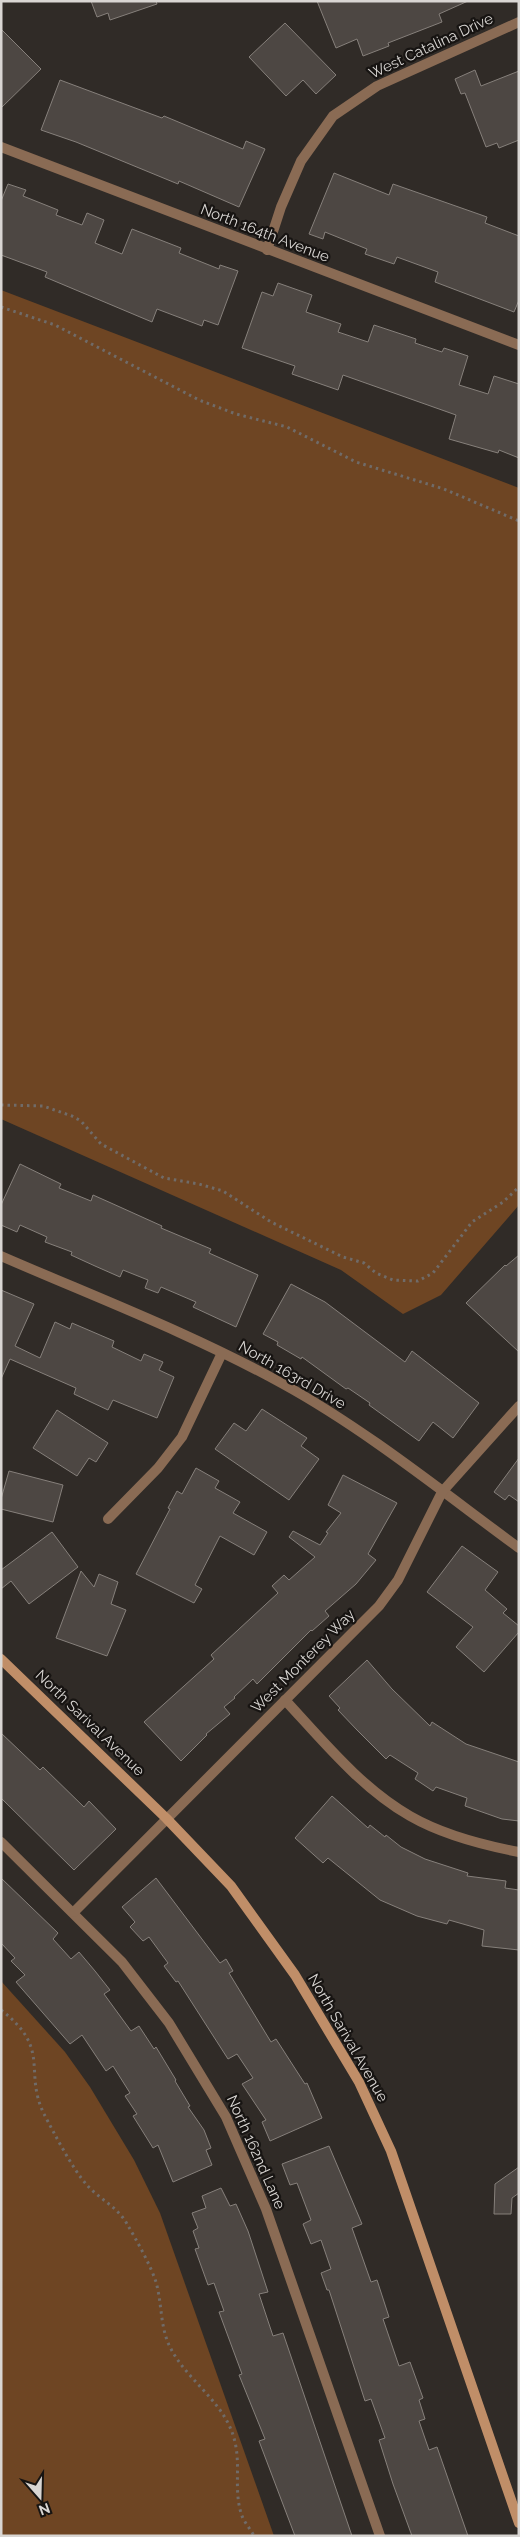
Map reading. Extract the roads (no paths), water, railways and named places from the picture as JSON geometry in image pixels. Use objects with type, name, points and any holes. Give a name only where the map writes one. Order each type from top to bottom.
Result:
[{"type":"street","name":"West Catalina Drive","points":[[267,250],[281,207],[301,161],[333,116],[377,86],[519,22]]},
{"type":"street","name":"North 164th Avenue","points":[[1,147],[519,346]]},
{"type":"street","name":"North 163rd Drive","points":[[1,1256],[222,1353],[284,1384],[350,1426],[519,1548]]},
{"type":"street","points":[[108,1519],[158,1468],[182,1437],[222,1353]]},
{"type":"street","name":"West Monterey Way","points":[[74,1912],[379,1606],[398,1580],[442,1492],[519,1406]]},
{"type":"street","name":"North Sarival Avenue","points":[[1,1659],[166,1818],[231,1886],[295,1975],[359,2082],[391,2151],[519,2523]]},
{"type":"street","points":[[285,1700],[357,1776],[410,1816],[466,1839],[519,1852]]},
{"type":"street","name":"North 162nd Lane","points":[[1,1842],[74,1912],[122,1962],[169,2023],[226,2117],[266,2209],[380,2536]]}]
